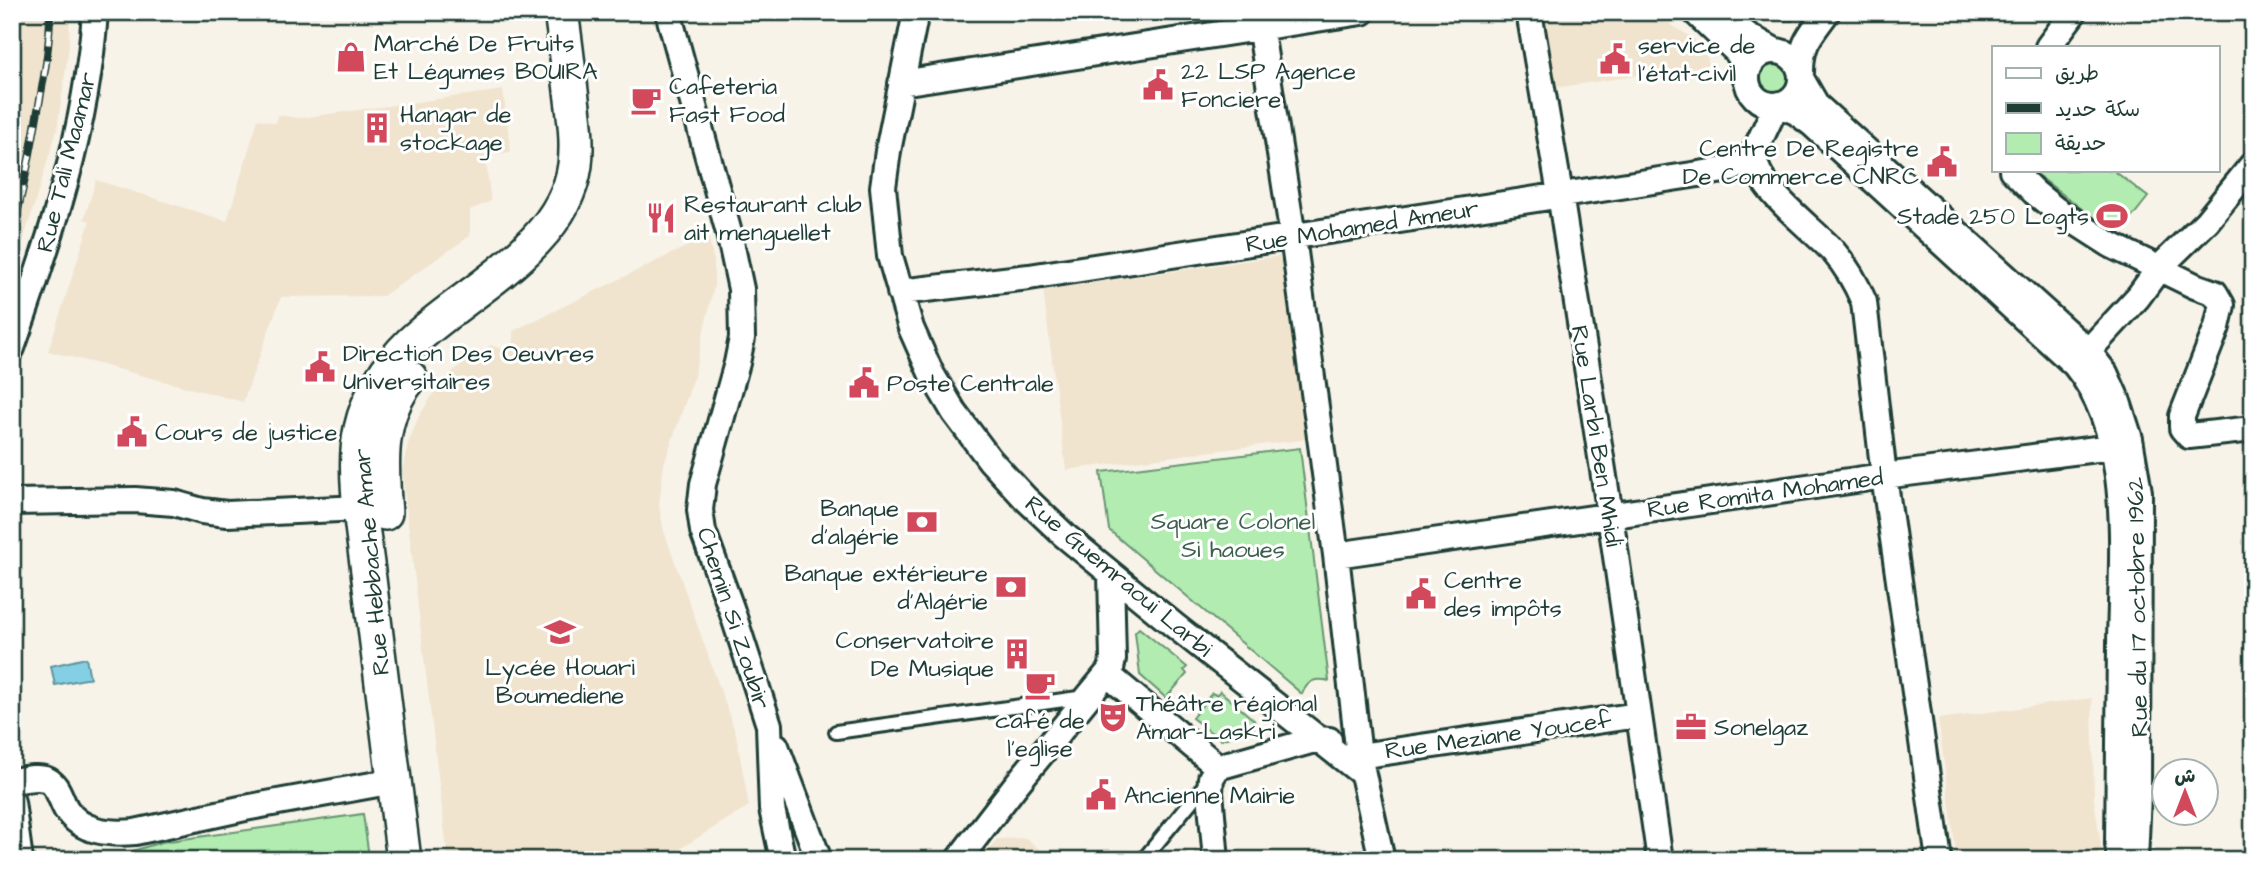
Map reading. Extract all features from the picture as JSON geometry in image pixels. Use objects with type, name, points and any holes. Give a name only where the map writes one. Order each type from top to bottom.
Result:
[{"type":"main road","name":"Rue Hebbache Amar","points":[[404,860],[362,508],[358,465],[360,430],[372,397],[388,369],[411,343],[526,250],[549,225],[566,193],[575,166],[576,140],[561,12]]},
{"type":"main road","name":"Rue Hebbache Amar","points":[[427,860],[386,530],[383,440],[392,409],[403,385],[422,363],[473,318],[535,270],[561,244],[578,218],[589,193],[596,165],[597,140],[581,12]]},
{"type":"street","name":"Rue Tali Maamar","points":[[12,348],[62,200],[83,113],[93,48],[95,12]]},
{"type":"street","name":"Chemin Si Zoubir","points":[[667,12],[729,233],[741,289],[742,338],[703,484],[700,510],[703,531],[769,726],[772,809],[783,860]]},
{"type":"street","name":"Rue Guemraoui Larbi","points":[[916,12],[883,187],[890,256],[911,328],[931,373],[954,412],[990,460],[1063,535],[1318,740],[1347,760],[1361,765]]},
{"type":"street","points":[[901,83],[1259,20],[1362,12]]},
{"type":"street","name":"Rue Larbi Ben Mhidi","points":[[1529,12],[1610,515],[1660,860]]},
{"type":"street","points":[[1695,12],[1741,58],[1759,113],[1759,144],[1755,167],[1764,184]]},
{"type":"street","points":[[1719,12],[1747,35],[1796,61],[1817,106],[2082,358],[2099,406],[2121,443]]},
{"type":"street","points":[[1759,144],[1778,106],[1793,99],[1801,86],[1804,44],[1828,12]]},
{"type":"street","points":[[2049,46],[2074,12]]},
{"type":"street","points":[[1259,20],[1293,237],[1361,765],[1382,860]]},
{"type":"street","points":[[1804,44],[1768,51],[1750,65],[1749,87],[1760,102],[1796,112],[1812,124],[2082,358]]},
{"type":"street","name":"Rue Mohamed Ameur","points":[[900,292],[1029,277],[1731,169],[1748,162],[1778,122],[1796,120],[1812,124]]},
{"type":"street","points":[[2082,358],[2138,297],[2160,267],[2207,221],[2253,164]]},
{"type":"street","points":[[1731,169],[1750,172],[1833,251],[1854,280],[1864,302],[1884,476],[1939,860]]},
{"type":"street","points":[[2014,172],[2055,209],[2111,245],[2215,293],[2222,305],[2217,327],[2182,416],[2182,428],[2189,436],[2253,429]]},
{"type":"street","name":"Rue Romita Mohamed","points":[[1336,555],[2121,443]]},
{"type":"street","name":"Rue du 17 octobre 1962","points":[[2120,860],[2121,443]]},
{"type":"street","name":"Rue du 17 octobre 1962","points":[[2121,443],[2137,473],[2139,502],[2138,795],[2135,860]]},
{"type":"street","points":[[12,502],[135,500],[174,503],[202,511],[227,514],[362,508]]},
{"type":"street","points":[[958,860],[1014,786],[1111,669],[1111,574]]},
{"type":"street","points":[[1107,674],[1215,773]]},
{"type":"street","points":[[1215,773],[1318,740],[1330,740],[1346,734],[1354,712]]},
{"type":"street","name":"Rue Meziane Youcef","points":[[1361,765],[1638,715]]},
{"type":"street","points":[[769,726],[819,860]]},
{"type":"street","points":[[1215,773],[1210,792],[1216,860]]},
{"type":"street","points":[[12,781],[44,778],[53,784],[67,812],[81,823],[99,832],[119,834],[394,781]]},
{"type":"street","points":[[12,802],[20,860]]},
{"type":"lane","points":[[836,732],[1088,696]]},
{"type":"lane","points":[[1143,860],[1215,773]]},
{"type":"shaded area","points":[[12,12],[70,12],[69,47],[57,130],[12,278]]},
{"type":"shaded area","points":[[1584,12],[1651,12],[1694,39],[1707,57],[1709,65],[1554,88],[1544,19]]},
{"type":"shaded area","points":[[503,90],[511,152],[485,156],[491,201],[470,210],[470,236],[383,296],[281,297],[243,402],[48,351],[90,221],[84,219],[96,180],[227,221],[258,119],[276,123],[278,115],[300,118]]},
{"type":"shaded area","name":"Lycée Houari Boumediene","points":[[708,236],[714,261],[714,286],[693,380],[664,464],[659,506],[664,531],[736,734],[749,806],[662,860],[448,860],[402,472],[408,443],[419,416],[451,373],[491,345],[502,349],[513,342],[513,331]]},
{"type":"shaded area","points":[[1280,256],[1308,439],[1066,470],[1043,290]]},
{"type":"shaded area","points":[[2092,698],[2094,799],[2103,860],[1957,860],[1938,719]]},
{"type":"shaded area","points":[[1026,838],[1053,860],[980,860],[997,839]]},
{"type":"green space","points":[[1767,12],[1798,12],[1792,21],[1784,21]]},
{"type":"green space","points":[[1774,63],[1785,67],[1789,78],[1785,89],[1774,93],[1763,89],[1759,78],[1763,67]]},
{"type":"green space","name":"Stade 250 Logts","points":[[2034,172],[2116,172],[2148,197],[2117,236]]},
{"type":"green space","name":"Square Colonel Si haoues","points":[[1300,448],[1329,681],[1312,681],[1302,694],[1109,530],[1101,472]]},
{"type":"green space","points":[[1139,628],[1187,667],[1184,670],[1187,674],[1166,698],[1140,675],[1135,632]]},
{"type":"green space","points":[[1220,691],[1254,720],[1253,729],[1221,740],[1192,718],[1212,693],[1216,695]]},
{"type":"green space","points":[[363,814],[369,857],[354,860],[109,860],[162,842]]},
{"type":"water","points":[[86,658],[90,678],[55,685],[51,666]]},
{"type":"railway","points":[[12,233],[42,86],[50,12]]},
{"type":"place","name":"Marché De Fruits Et Légumes BOUIRA","points":[[351,57]]},
{"type":"place","name":"service de l'état-civil","points":[[1615,59]]},
{"type":"place","name":"22 LSP Agence Fonciere","points":[[1158,85]]},
{"type":"place","name":"Cafeteria Fast Food","points":[[646,100]]},
{"type":"place","name":"Hangar de stockage","points":[[377,128]]},
{"type":"place","name":"Centre De Registre De Commerce CNRC","points":[[1942,162]]},
{"type":"place","name":"Stade 250 Logts","points":[[2112,216]]},
{"type":"place","name":"Restaurant club ait menguellet","points":[[661,218]]},
{"type":"place","name":"Direction Des Oeuvres Universitaires","points":[[320,367]]},
{"type":"place","name":"Poste Centrale","points":[[864,383]]},
{"type":"place","name":"Cours de justice","points":[[132,432]]},
{"type":"place","name":"Banque d'algérie","points":[[922,522]]},
{"type":"place","name":"Banque extérieure d'Algérie","points":[[1011,587]]},
{"type":"place","name":"Centre des impôts","points":[[1421,594]]},
{"type":"place","name":"Lycée Houari Boumediene","points":[[560,632]]},
{"type":"place","name":"Conservatoire De Musique","points":[[1017,654]]},
{"type":"place","name":"café de l'eglise","points":[[1040,685]]},
{"type":"place","name":"Théâtre régional Amar-Laskri","points":[[1113,717]]},
{"type":"place","name":"Sonelgaz","points":[[1691,727]]},
{"type":"place","name":"Ancienne Mairie","points":[[1101,795]]}]
